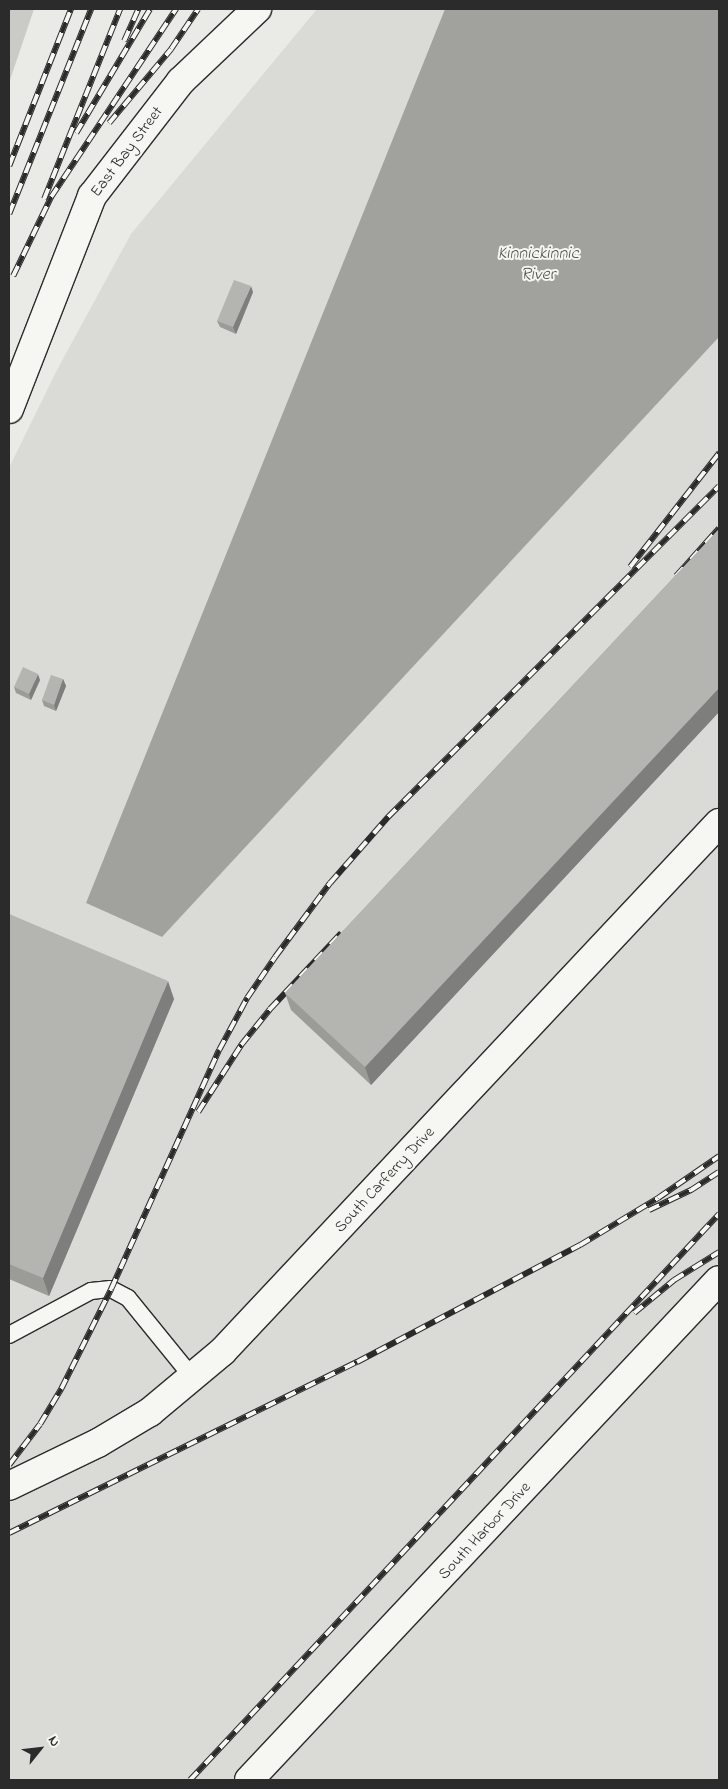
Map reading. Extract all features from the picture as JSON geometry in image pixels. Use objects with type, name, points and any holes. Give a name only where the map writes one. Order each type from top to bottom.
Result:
[{"type":"street","name":"East Bay Street","points":[[9,409],[92,196],[181,81],[257,9]]},
{"type":"street","name":"South Carferry Drive","points":[[9,1486],[120,1430],[150,1412],[222,1352],[719,822]]},
{"type":"street","name":"South Harbor Drive","points":[[249,1780],[719,1280]]},
{"type":"lane","points":[[9,1334],[91,1291],[111,1289],[128,1298],[192,1378]]},
{"type":"shaded area","points":[[9,9],[34,9],[9,83]]},
{"type":"shaded area","points":[[317,9],[445,9],[86,903],[162,937],[719,337],[719,1780],[9,1780],[9,468],[57,370],[131,234]]},
{"type":"water","name":"Kinnickinnic River","points":[[445,9],[719,9],[719,337],[162,937],[86,903]]},
{"type":"building","points":[[234,280],[251,286],[233,327],[217,321]]},
{"type":"building","points":[[719,529],[719,688],[365,1067],[285,993]]},
{"type":"building","points":[[23,667],[38,674],[29,694],[14,687]]},
{"type":"building","points":[[51,675],[63,679],[54,705],[42,700]]},
{"type":"building","points":[[9,914],[168,981],[43,1278],[9,1264]]},
{"type":"railway","points":[[9,166],[71,9]]},
{"type":"railway","points":[[9,214],[91,9]]},
{"type":"railway","points":[[44,199],[120,9]]},
{"type":"railway","points":[[124,41],[138,9]]},
{"type":"railway","points":[[76,133],[150,9]]},
{"type":"railway","points":[[13,276],[51,197],[176,9]]},
{"type":"railway","points":[[109,123],[171,49],[198,9]]},
{"type":"railway","points":[[630,567],[719,453]]},
{"type":"railway","points":[[9,1465],[40,1424],[61,1389],[111,1289],[219,1050],[247,998],[275,957],[330,883],[388,817],[719,486]]},
{"type":"railway","points":[[676,576],[719,528]]},
{"type":"railway","points":[[198,1112],[241,1045],[270,1009],[341,933]]},
{"type":"railway","points":[[9,1533],[357,1362],[580,1245],[658,1198],[719,1156]]},
{"type":"railway","points":[[649,1210],[691,1190],[719,1172]]},
{"type":"railway","points":[[190,1780],[719,1214]]},
{"type":"railway","points":[[634,1313],[674,1280],[719,1252]]}]
